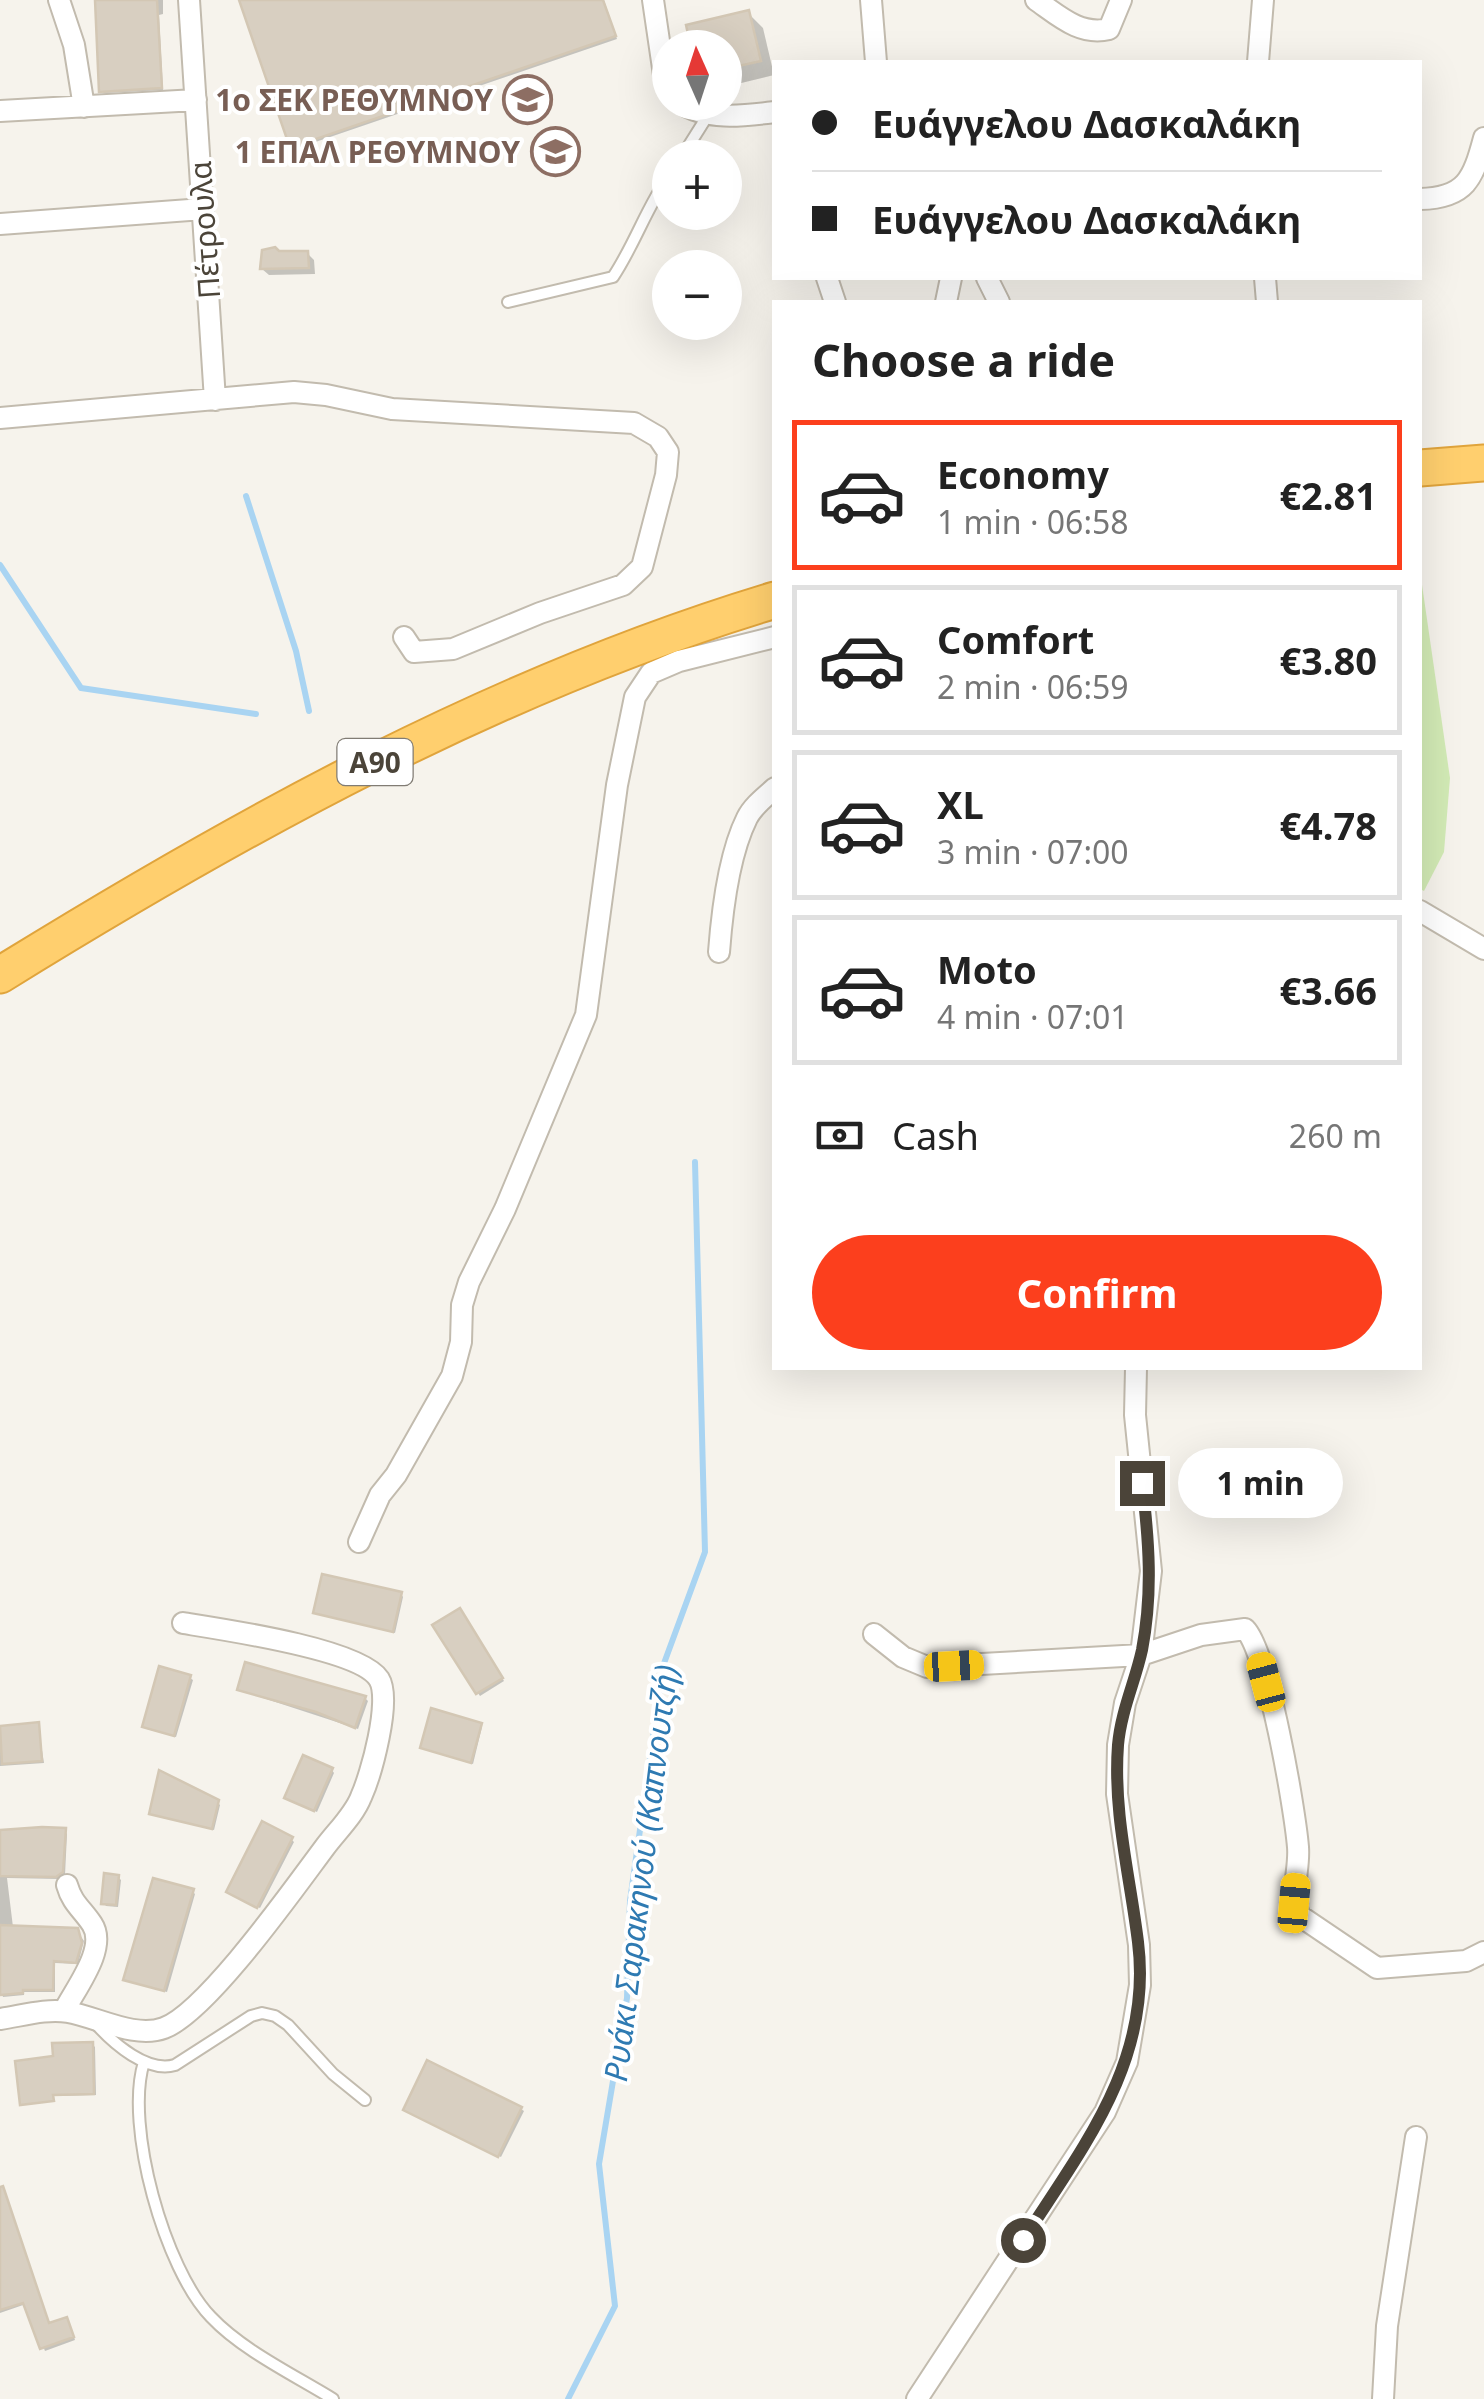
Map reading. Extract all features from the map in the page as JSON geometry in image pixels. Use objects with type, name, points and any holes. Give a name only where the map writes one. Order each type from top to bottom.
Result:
[{"type":"highway","points":[[1422,468],[1484,462]]},
{"type":"highway","name":"Α90","points":[[0,976],[208,852],[334,783],[468,717],[615,655],[772,601]]},
{"type":"street","points":[[59,0],[74,45],[84,107]]},
{"type":"street","name":"Πέτρουλα","points":[[189,0],[215,400]]},
{"type":"street","points":[[652,0],[657,30]]},
{"type":"street","points":[[870,0],[876,60]]},
{"type":"street","points":[[1036,0],[1064,20],[1094,33],[1109,29],[1121,0]]},
{"type":"street","points":[[1258,60],[1263,0]]},
{"type":"street","points":[[0,112],[196,100]]},
{"type":"street","points":[[742,115],[772,112]]},
{"type":"street","points":[[1422,200],[1443,199],[1459,191],[1470,180],[1484,138]]},
{"type":"street","points":[[0,224],[203,210]]},
{"type":"street","points":[[0,418],[294,392],[392,409],[634,423],[658,437],[668,452],[666,475],[642,567],[623,585],[453,649],[414,652],[404,637]]},
{"type":"street","points":[[358,1542],[380,1496],[452,1376],[469,1282],[512,1192],[586,1015],[616,785],[635,697],[651,673],[679,661],[772,638]]},
{"type":"street","points":[[719,952],[727,890],[744,828],[749,814],[772,791]]},
{"type":"street","points":[[1422,913],[1484,949]]},
{"type":"street","points":[[917,2399],[1105,2112],[1126,2062],[1140,1985],[1139,1945],[1119,1826],[1118,1744],[1124,1703],[1141,1655],[1151,1571],[1135,1415],[1136,1370]]},
{"type":"street","points":[[0,2019],[64,2011],[136,2029],[161,2030],[180,2020],[215,1986],[360,1800],[382,1719],[380,1680],[370,1671],[323,1651],[244,1632],[183,1623]]},
{"type":"street","points":[[874,1634],[903,1658],[927,1668],[1141,1655],[1220,1630],[1245,1629],[1266,1682],[1296,1826],[1299,1853],[1294,1903],[1300,1916],[1377,1968],[1434,1966],[1466,1961],[1484,1952]]},
{"type":"street","points":[[64,2011],[96,1942],[95,1928],[74,1906],[67,1885]]},
{"type":"street","points":[[1382,2399],[1387,2326],[1416,2137]]},
{"type":"lane","points":[[508,302],[612,276],[628,254],[652,199]]},
{"type":"lane","points":[[94,2018],[98,2027],[144,2062],[162,2068],[175,2065],[251,2016],[275,2016],[366,2100]]},
{"type":"lane","points":[[144,2062],[138,2089],[151,2188],[172,2257],[193,2295],[212,2319],[267,2359],[333,2399]]},
{"type":"green space","points":[[1422,585],[1450,778],[1444,852],[1424,891]]},
{"type":"building","points":[[95,0],[157,0],[162,88],[99,92]]},
{"type":"building","points":[[239,0],[603,0],[616,36],[290,148]]},
{"type":"building","points":[[749,10],[761,61],[742,65],[742,30],[687,30],[686,25]]},
{"type":"building","points":[[275,247],[279,251],[308,251],[309,268],[260,269],[262,250]]},
{"type":"building","points":[[322,1574],[402,1592],[393,1632],[313,1613]]},
{"type":"building","points":[[460,1608],[503,1678],[476,1694],[432,1625]]},
{"type":"building","points":[[245,1662],[366,1696],[355,1728],[316,1712],[237,1690]]},
{"type":"building","points":[[159,1666],[191,1675],[174,1736],[142,1727]]},
{"type":"building","points":[[431,1708],[482,1723],[471,1763],[420,1748]]},
{"type":"building","points":[[39,1722],[42,1761],[2,1764],[0,1726]]},
{"type":"building","points":[[303,1755],[333,1768],[314,1811],[284,1798]]},
{"type":"building","points":[[159,1770],[219,1800],[212,1829],[149,1814]]},
{"type":"building","points":[[262,1821],[293,1837],[257,1908],[226,1892]]},
{"type":"building","points":[[66,1828],[63,1872],[56,1877],[0,1876],[0,1830]]},
{"type":"building","points":[[104,1873],[119,1875],[116,1905],[101,1904]]},
{"type":"building","points":[[153,1878],[194,1889],[164,1991],[123,1980]]},
{"type":"building","points":[[0,1925],[78,1928],[82,1943],[76,1963],[54,1961],[53,1990],[0,1995]]},
{"type":"building","points":[[93,2042],[94,2094],[53,2095],[54,2101],[20,2105],[15,2061],[53,2056],[52,2043]]},
{"type":"building","points":[[427,2060],[522,2107],[498,2157],[403,2110]]},
{"type":"building","points":[[3,2186],[49,2323],[67,2317],[74,2337],[40,2349],[23,2303],[0,2310]]},
{"type":"waterway","points":[[246,496],[296,651],[309,711]]},
{"type":"waterway","points":[[0,565],[81,688],[256,714]]},
{"type":"waterway","name":"Ρυάκι Σαρακηνού (Καπνουτζή)","points":[[568,2399],[615,2306],[599,2164],[627,1998],[630,1901],[663,1666],[705,1552],[695,1162]]},
{"type":"place","name":"1ο ΣΕΚ ΡΕΘΥΜΝΟΥ","points":[[528,99]]},
{"type":"place","name":"1 ΕΠΑΛ ΡΕΘΥΜΝΟΥ","points":[[555,151]]},
{"type":"route","points":[[1023,2240],[1105,2112],[1135,2028],[1139,1945],[1117,1794],[1124,1703],[1141,1655],[1151,1571],[1142,1483]]}]
